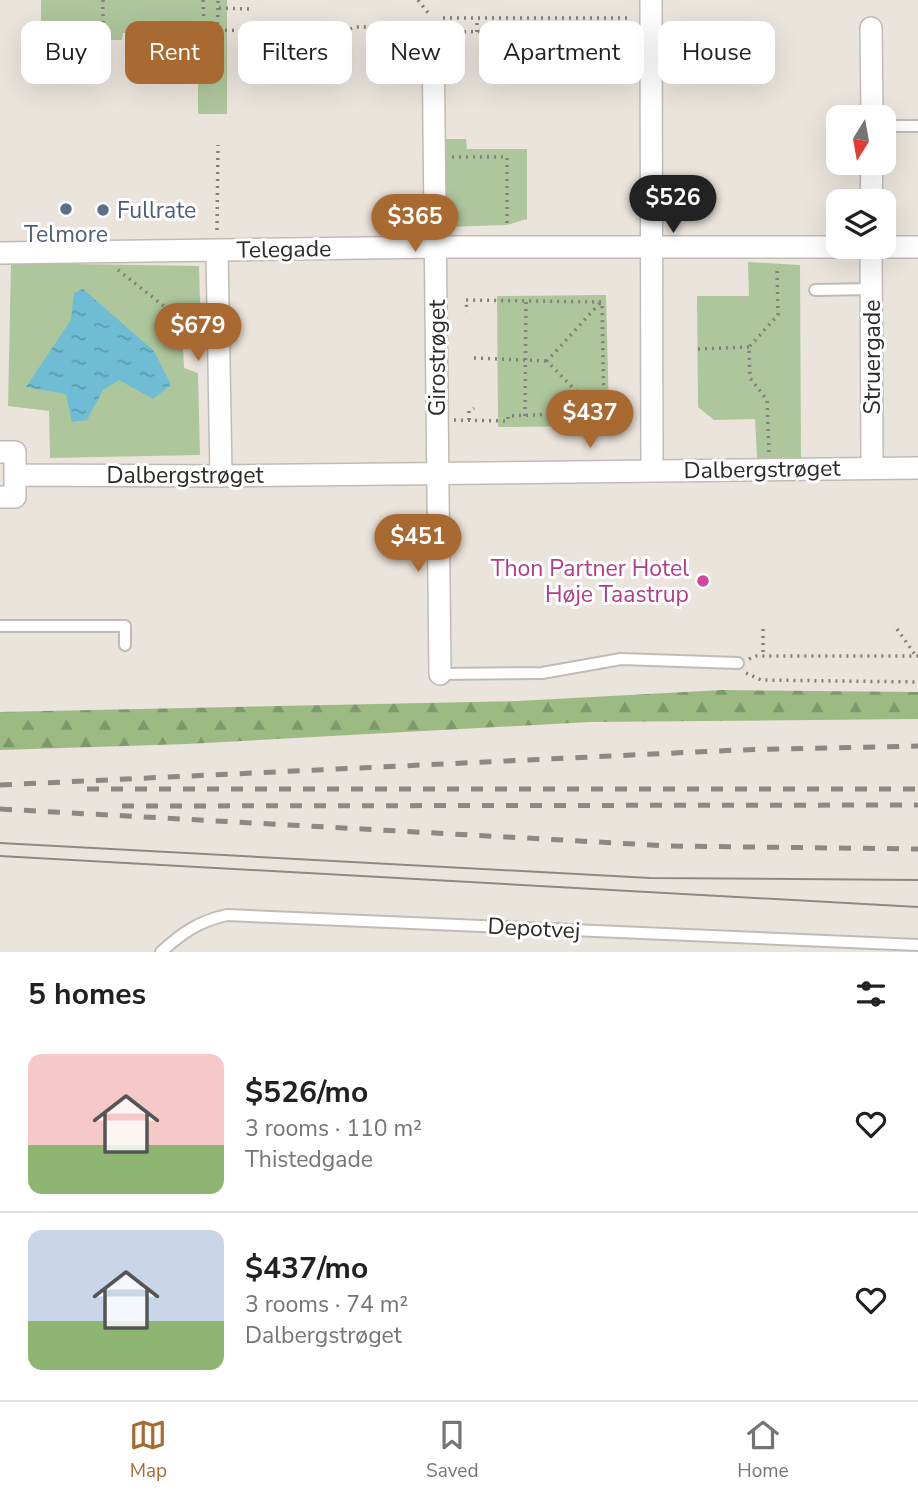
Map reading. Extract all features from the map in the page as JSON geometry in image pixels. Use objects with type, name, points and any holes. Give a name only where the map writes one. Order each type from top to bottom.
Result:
[{"type":"street","points":[[651,16],[652,470]]},
{"type":"street","points":[[872,28],[872,105]]},
{"type":"street","name":"Girostrøget","points":[[434,84],[438,474]]},
{"type":"street","name":"Telegade","points":[[0,253],[436,247],[826,247]]},
{"type":"street","name":"Telegade","points":[[896,247],[918,247]]},
{"type":"street","points":[[217,250],[221,476]]},
{"type":"street","name":"Struergade","points":[[872,259],[872,468]]},
{"type":"street","points":[[0,452],[15,452],[15,497],[0,498]]},
{"type":"street","name":"Dalbergstrøget","points":[[15,475],[221,476],[918,468]]},
{"type":"street","points":[[438,474],[440,674]]},
{"type":"lane","points":[[896,125],[918,126]]},
{"type":"lane","points":[[815,290],[871,289]]},
{"type":"lane","points":[[0,625],[125,626],[125,645]]},
{"type":"lane","points":[[440,674],[542,673],[621,659],[738,663]]},
{"type":"lane","name":"Depotvej","points":[[161,952],[183,932],[202,921],[227,915],[918,945]]},
{"type":"path","points":[[103,0],[103,21]]},
{"type":"path","points":[[203,0],[204,21]]},
{"type":"path","points":[[218,0],[218,21]]},
{"type":"path","points":[[418,0],[419,5],[435,18],[651,16]]},
{"type":"path","points":[[218,8],[251,9]]},
{"type":"path","points":[[622,21],[651,16]]},
{"type":"path","points":[[465,33],[477,32],[477,18]]},
{"type":"path","points":[[224,30],[340,33],[355,27],[366,27]]},
{"type":"path","points":[[217,250],[219,145]]},
{"type":"path","points":[[436,157],[507,157],[507,247]]},
{"type":"path","points":[[770,469],[767,400],[750,378],[749,347],[778,315],[777,247]]},
{"type":"path","points":[[94,251],[165,307],[219,367]]},
{"type":"path","points":[[467,312],[466,300],[602,302]]},
{"type":"path","points":[[525,416],[526,301]]},
{"type":"path","points":[[438,420],[508,421],[508,416],[604,412],[602,302]]},
{"type":"path","points":[[547,361],[602,302]]},
{"type":"path","points":[[698,349],[749,347]]},
{"type":"path","points":[[474,358],[547,361],[597,413]]},
{"type":"path","points":[[469,420],[469,411],[474,408]]},
{"type":"path","points":[[763,629],[763,657]]},
{"type":"path","points":[[897,629],[917,656]]},
{"type":"path","points":[[917,656],[763,657],[738,663],[750,677],[761,680],[918,682]]},
{"type":"green space","points":[[41,0],[227,0],[227,114],[198,114],[198,84],[224,84],[224,21],[125,21],[122,40],[111,40],[111,21],[41,21]]},
{"type":"green space","points":[[444,139],[466,139],[467,149],[527,149],[527,219],[507,225],[444,227]]},
{"type":"green space","points":[[748,262],[800,265],[801,458],[757,458],[755,419],[714,420],[698,407],[697,296],[749,296]]},
{"type":"green space","points":[[11,263],[199,266],[201,334],[183,345],[184,368],[198,373],[200,455],[50,458],[49,411],[8,406]]},
{"type":"green space","points":[[606,295],[609,412],[595,426],[498,427],[497,296]]},
{"type":"green space","points":[[722,690],[918,692],[918,719],[590,722],[187,744],[0,750],[0,712],[518,701]]},
{"type":"water","points":[[83,289],[154,351],[171,385],[153,399],[119,380],[103,390],[87,420],[72,422],[66,394],[26,387],[71,320],[74,293]]},
{"type":"tram line","points":[[0,843],[650,878],[918,880]]},
{"type":"tram line","points":[[0,856],[918,907]]},
{"type":"railway","points":[[0,785],[738,750],[918,746]]},
{"type":"railway","points":[[87,789],[918,789]]},
{"type":"railway","points":[[122,806],[918,805]]},
{"type":"railway","points":[[0,809],[670,846],[918,849]]},
{"type":"place","name":"Telmore","points":[[66,209]]},
{"type":"place","name":"Fullrate","points":[[103,210]]},
{"type":"place","name":"Thon Partner Hotel Høje Taastrup","points":[[703,581]]}]
